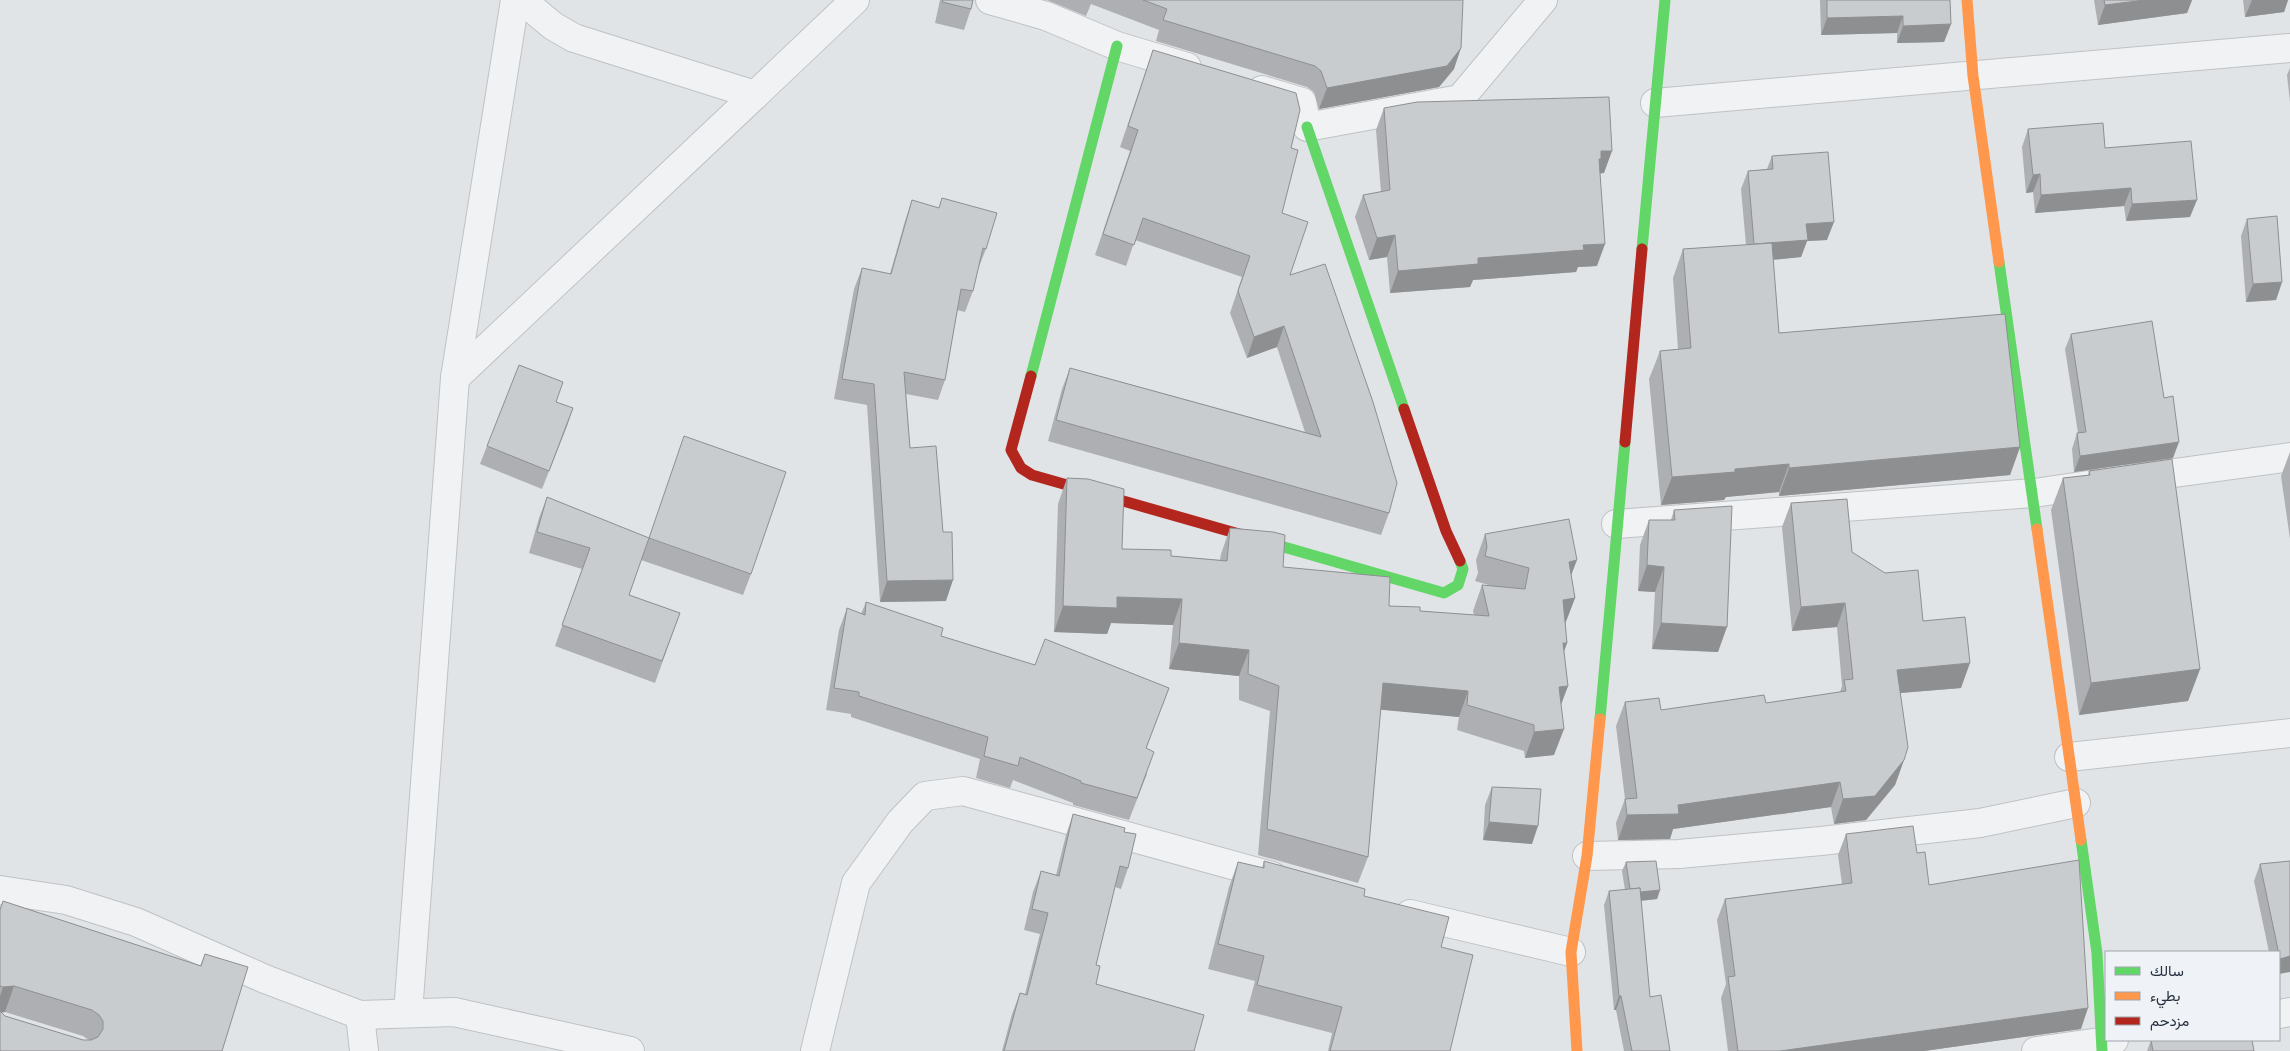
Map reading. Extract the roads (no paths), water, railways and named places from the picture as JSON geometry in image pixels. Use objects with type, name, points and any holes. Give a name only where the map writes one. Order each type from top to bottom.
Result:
[{"type":"street","points":[[408,1013],[455,378],[515,0]]},
{"type":"street","points":[[522,0],[553,26],[574,38],[755,95]]},
{"type":"street","points":[[455,378],[855,0]]},
{"type":"street","points":[[990,0],[1046,16],[1117,46],[1210,74]]},
{"type":"street","points":[[1307,127],[1460,99],[1543,0]]},
{"type":"street","points":[[1577,1051],[1571,952],[1587,856],[1665,0]]},
{"type":"street","points":[[1968,0],[1974,76],[2034,493],[2097,953],[2105,1044],[2036,1051]]},
{"type":"street","points":[[1117,46],[1011,450],[1021,468],[1032,475],[1444,593],[1458,585],[1463,569],[1446,530],[1307,127],[1302,102],[1238,82]]},
{"type":"street","points":[[1655,103],[2290,48]]},
{"type":"street","points":[[1616,524],[2034,493],[2290,457]]},
{"type":"street","points":[[2069,757],[2290,733]]},
{"type":"street","points":[[815,1051],[856,883],[900,822],[924,796],[963,791],[1295,882]]},
{"type":"street","points":[[1587,856],[1679,854],[1821,841],[1980,823],[2076,802]]},
{"type":"street","points":[[0,890],[66,900],[136,922],[265,979],[360,1015],[454,1012],[630,1051]]},
{"type":"street","points":[[1390,908],[1571,952]]},
{"type":"street","points":[[360,1015],[364,1051]]}]
